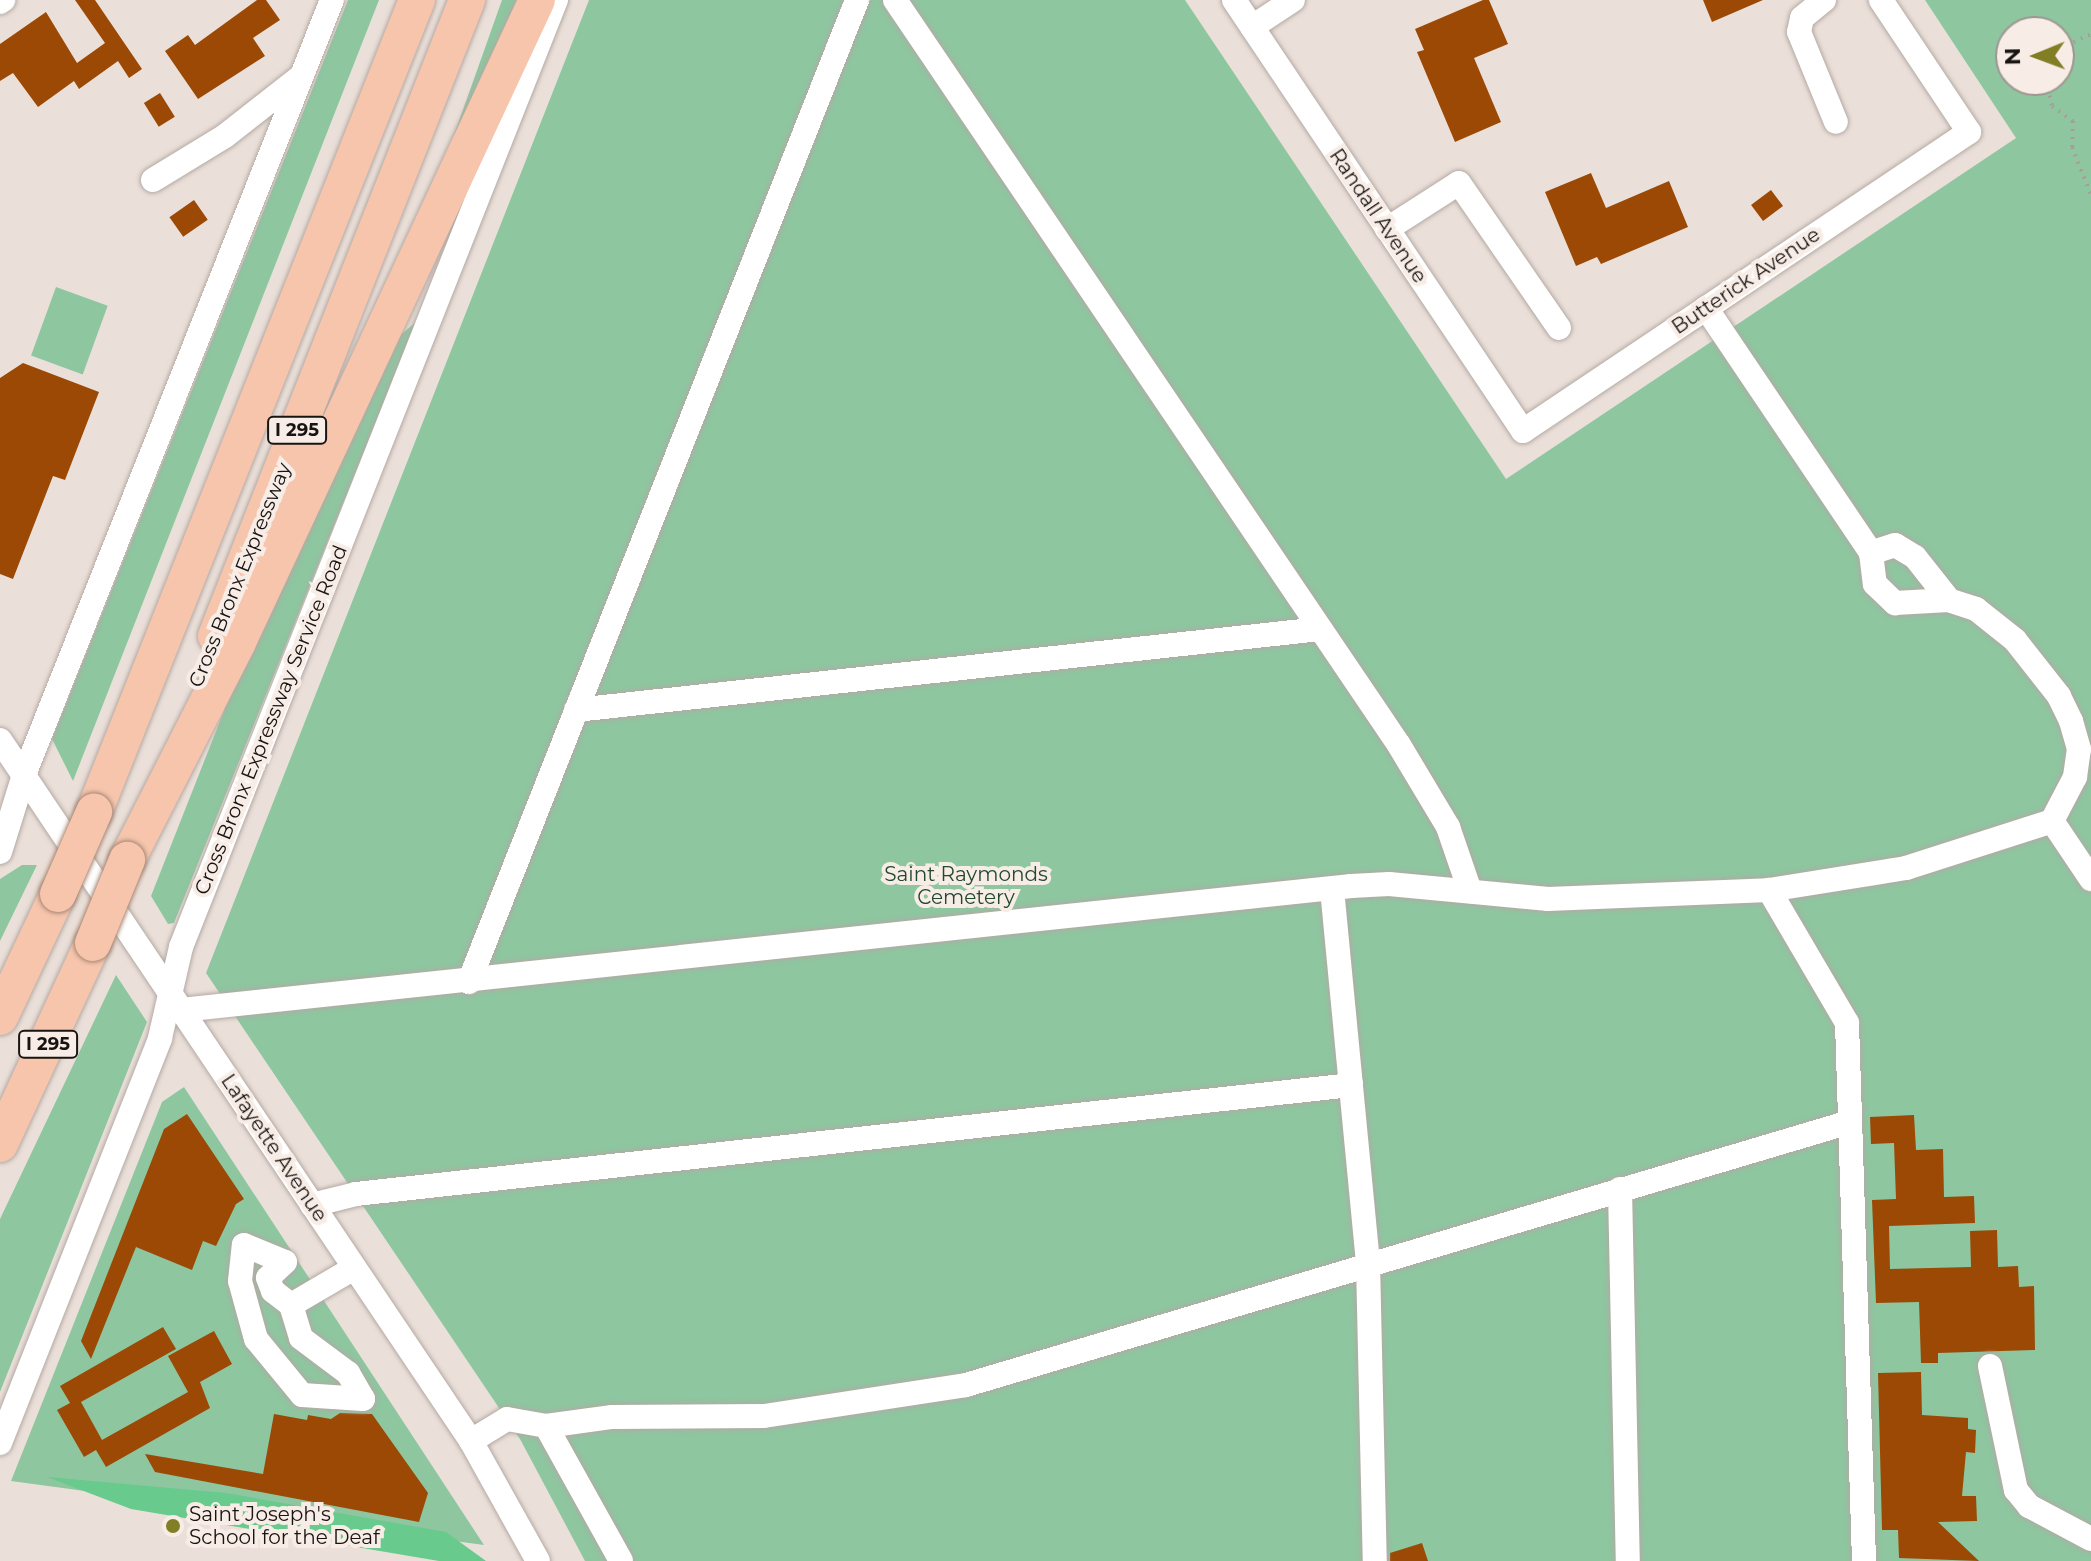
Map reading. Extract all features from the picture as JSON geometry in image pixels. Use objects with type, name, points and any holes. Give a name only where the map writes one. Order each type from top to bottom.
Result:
[{"type":"highway","points":[[366,123],[406,0]]},
{"type":"highway","name":"I 295","points":[[0,1017],[94,812],[417,0]]},
{"type":"highway","name":"Cross Bronx Expressway","points":[[0,1144],[93,943],[127,860],[467,0]]},
{"type":"highway","points":[[127,860],[238,642],[537,0]]},
{"type":"street","points":[[0,852],[24,775],[332,0]]},
{"type":"street","name":"Cross Bronx Expressway Service Road","points":[[0,1443],[176,1002],[181,947],[556,0]]},
{"type":"street","points":[[469,982],[857,0]]},
{"type":"street","points":[[895,0],[1320,629],[1448,827],[1470,891]]},
{"type":"street","name":"Randall Avenue","points":[[1234,0],[1523,431]]},
{"type":"street","points":[[1252,27],[1293,0]]},
{"type":"street","points":[[1824,0],[1802,18],[1799,32],[1836,122]]},
{"type":"street","name":"Butterick Avenue","points":[[1523,431],[1969,132],[1881,0]]},
{"type":"street","points":[[153,180],[225,136],[301,76]]},
{"type":"street","points":[[1387,229],[1459,183],[1559,328]]},
{"type":"street","points":[[176,1002],[469,982],[1389,884],[1548,899],[1769,890],[1906,868],[2052,821],[2075,777],[2079,749],[2071,721],[2059,696],[2015,640],[1976,609],[1949,600],[1895,603],[1875,584],[1871,553],[1706,308]]},
{"type":"street","points":[[1871,553],[1895,545],[1915,557],[1949,600]]},
{"type":"street","points":[[576,710],[1320,629]]},
{"type":"street","name":"Lafayette Avenue","points":[[0,740],[471,1441],[538,1561]]},
{"type":"street","points":[[2052,821],[2091,879]]},
{"type":"street","points":[[1332,889],[1368,1263],[1375,1561]]},
{"type":"street","points":[[1769,890],[1847,1023],[1864,1561]]},
{"type":"street","points":[[312,1205],[356,1194],[1351,1085]]},
{"type":"street","points":[[471,1441],[507,1419],[546,1426],[612,1417],[764,1416],[966,1385],[1850,1122]]},
{"type":"street","points":[[1620,1189],[1628,1561]]},
{"type":"street","points":[[244,1245],[285,1262],[268,1278],[273,1291],[291,1305],[301,1338],[310,1344],[348,1373],[363,1399],[302,1395],[280,1363],[256,1339],[244,1306],[240,1281],[244,1245]]},
{"type":"street","points":[[291,1305],[354,1268]]},
{"type":"street","points":[[280,1363],[310,1344]]},
{"type":"street","points":[[1990,1366],[2016,1490],[2029,1506],[2091,1539]]},
{"type":"street","points":[[546,1426],[621,1561]]},
{"type":"path","points":[[2050,96],[2052,106],[2073,121],[2072,147],[2091,195]]},
{"type":"green space","points":[[348,0],[379,0],[73,781],[52,739]]},
{"type":"green space","points":[[502,0],[523,0],[437,183]]},
{"type":"green space","name":"Saint Raymonds Cemetery","points":[[589,0],[1185,0],[1506,479],[2016,138],[1925,0],[2091,0],[2091,1561],[585,1561],[520,1439],[206,973]]},
{"type":"green space","points":[[56,287],[108,306],[83,374],[31,356]]},
{"type":"green space","points":[[416,322],[174,923],[168,924],[151,896],[261,617],[393,341]]},
{"type":"green space","points":[[22,865],[37,865],[0,941],[0,879]]},
{"type":"green space","points":[[116,975],[147,1022],[0,1392],[0,1219]]},
{"type":"green space","points":[[184,1087],[484,1545],[11,1481],[162,1102]]},
{"type":"green space","points":[[47,1477],[226,1493],[446,1532],[486,1561],[439,1561],[131,1509]]},
{"type":"building","points":[[75,0],[95,0],[142,69],[129,78],[118,61],[79,89],[74,81],[38,107],[13,73],[0,81],[0,44],[46,12],[77,63],[105,43]]},
{"type":"building","points":[[257,0],[266,0],[280,20],[253,38],[265,56],[198,99],[165,51],[188,35],[195,45]]},
{"type":"building","points":[[1489,0],[1508,44],[1474,58],[1501,122],[1455,142],[1417,52],[1424,50],[1415,29]]},
{"type":"building","points":[[1703,0],[1763,0],[1712,22]]},
{"type":"building","points":[[160,93],[175,117],[159,127],[144,103]]},
{"type":"building","points":[[1591,173],[1606,208],[1669,181],[1688,227],[1601,264],[1597,257],[1576,266],[1545,192]]},
{"type":"building","points":[[1771,190],[1783,206],[1763,221],[1751,205]]},
{"type":"building","points":[[194,200],[208,220],[183,237],[169,217]]},
{"type":"building","points":[[23,363],[99,392],[65,480],[53,476],[13,579],[0,574],[0,378]]},
{"type":"building","points":[[187,1114],[244,1199],[236,1204],[216,1246],[203,1241],[192,1270],[136,1247],[91,1359],[81,1341],[164,1129]]},
{"type":"building","points":[[1914,1115],[1916,1150],[1943,1149],[1944,1197],[1974,1196],[1975,1223],[1889,1226],[1890,1269],[1971,1267],[1970,1231],[1997,1230],[1998,1267],[2018,1266],[2019,1287],[2034,1286],[2035,1350],[1938,1353],[1938,1363],[1921,1363],[1919,1302],[1876,1303],[1872,1200],[1896,1199],[1894,1143],[1871,1144],[1870,1117]]},
{"type":"building","points":[[163,1327],[176,1349],[81,1402],[102,1440],[188,1392],[168,1356],[214,1331],[232,1364],[200,1382],[210,1408],[106,1467],[96,1450],[84,1457],[57,1410],[70,1403],[60,1386]]},
{"type":"building","points":[[1921,1372],[1922,1415],[1968,1418],[1968,1429],[1976,1430],[1975,1453],[1966,1452],[1962,1496],[1976,1496],[1977,1521],[1938,1522],[1979,1561],[1899,1558],[1898,1530],[1882,1530],[1878,1373]]},
{"type":"building","points":[[340,1413],[372,1414],[428,1493],[419,1522],[155,1472],[145,1454],[263,1474],[274,1414],[307,1420],[308,1415],[331,1419]]},
{"type":"building","points":[[1422,1543],[1428,1561],[1390,1561],[1390,1553]]},
{"type":"place","name":"Saint Joseph's School for the Deaf","points":[[173,1526]]}]
